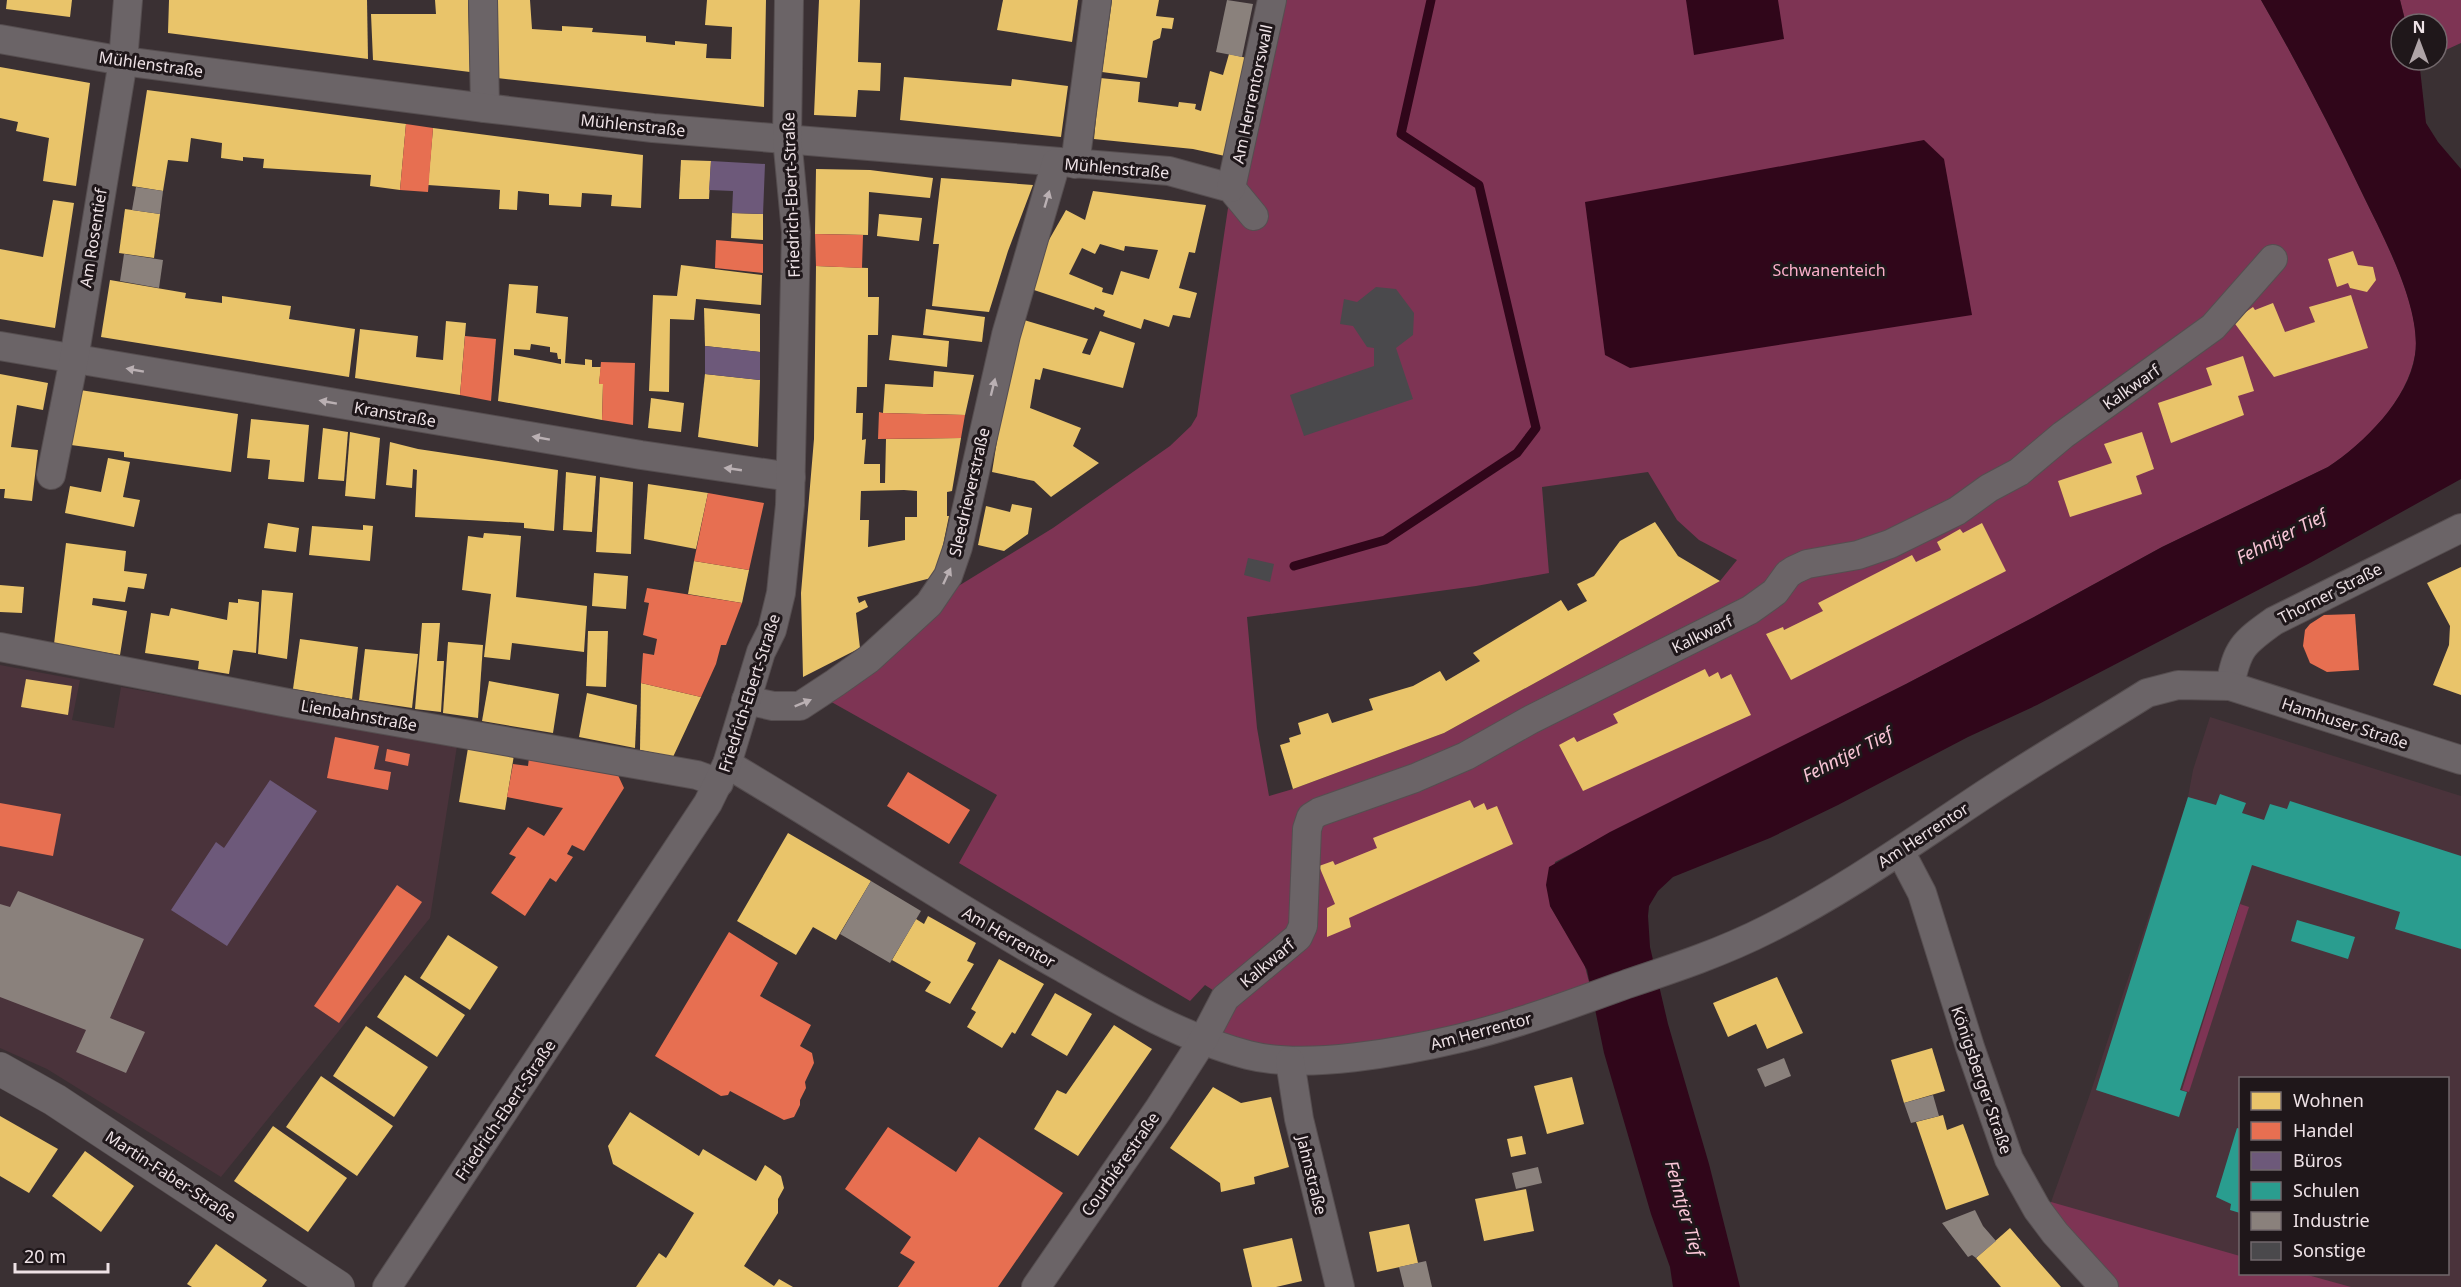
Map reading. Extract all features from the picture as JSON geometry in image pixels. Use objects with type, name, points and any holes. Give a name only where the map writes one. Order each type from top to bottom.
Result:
[{"type":"street","name":"Am Rosentief","points":[[51,475],[74,359],[123,61],[128,0]]},
{"type":"street","points":[[483,0],[485,108]]},
{"type":"street","name":"Friedrich-Ebert-Straße","points":[[387,1287],[675,852],[723,774],[761,652],[772,630],[781,593],[791,477],[796,232],[787,138],[789,0]]},
{"type":"street","name":"Sleedrieverstraße","points":[[746,700],[773,706],[800,706],[869,659],[929,604],[944,583],[958,547],[1006,335],[1065,163],[1097,0]]},
{"type":"street","name":"Am Herrentorswall","points":[[1231,188],[1272,0]]},
{"type":"street","name":"Mühlenstraße","points":[[0,39],[123,61],[485,108],[653,128],[1169,171],[1231,188]]},
{"type":"street","points":[[1231,188],[1254,216]]},
{"type":"street","name":"Kalkwarf","points":[[1203,1040],[1225,998],[1298,937],[1303,926],[1307,829],[1311,817],[1466,756],[1540,715],[1750,610],[1775,592],[1788,574],[1794,570],[1807,564],[1858,555],[1890,544],[1957,511],[1989,488],[2019,472],[2063,435],[2213,327],[2273,259]]},
{"type":"street","name":"Kranstraße","points":[[0,346],[641,455],[791,477]]},
{"type":"street","name":"Thorner Straße","points":[[2230,686],[2239,651],[2252,636],[2274,621],[2461,528]]},
{"type":"street","name":"Lienbahnstraße","points":[[0,647],[288,703],[697,775],[723,774]]},
{"type":"street","name":"Am Herrentor","points":[[723,774],[1142,1013],[1203,1040],[1251,1056],[1290,1061],[1387,1053],[1429,1046],[1516,1023],[1728,948],[1774,927],[1900,851],[1987,793],[2147,693],[2178,685],[2230,686]]},
{"type":"street","name":"Hamhuser Straße","points":[[2230,686],[2461,760]]},
{"type":"street","name":"Königsberger Straße","points":[[1900,851],[1912,870],[1925,901],[1970,1047],[2010,1160],[2037,1209],[2055,1233],[2104,1287]]},
{"type":"street","name":"Courbiérestraße","points":[[1036,1287],[1158,1110],[1203,1040]]},
{"type":"street","name":"Jahnstraße","points":[[1290,1061],[1293,1089],[1306,1150],[1340,1287]]},
{"type":"street","name":"Martin-Faber-Straße","points":[[0,1069],[55,1100],[338,1287]]},
{"type":"shaded area","points":[[0,665],[80,680],[72,720],[114,728],[121,687],[457,746],[430,918],[221,1177],[47,1069],[0,1048]]},
{"type":"shaded area","points":[[2210,717],[2461,796],[2461,1287],[2131,1287],[2051,1202],[2089,1097],[2188,797],[2193,770]]},
{"type":"green space","name":"Schwanenteich","points":[[1272,0],[2261,0],[2327,122],[2391,253],[2413,317],[2416,337],[2415,355],[2403,389],[2394,404],[2370,433],[2328,467],[2162,547],[1906,684],[1555,862],[1550,906],[1584,963],[1593,997],[1338,1057],[1203,1040],[1225,998],[1205,985],[1190,1001],[959,863],[997,795],[819,695],[929,604],[1053,528],[1170,446],[1191,426],[1197,416],[1231,188]],"holes":[[[1648,472],[1677,520],[1699,540],[1737,560],[1720,581],[1444,733],[1269,796],[1257,728],[1247,617],[1476,586],[1549,573],[1542,487]]]},
{"type":"green space","points":[[2400,0],[2461,0],[2461,43],[2449,48],[2449,12],[2403,12]]},
{"type":"green space","points":[[2240,904],[2249,907],[2189,1092],[2182,1090]]},
{"type":"green space","points":[[2051,1202],[2239,1256],[2239,1275],[2308,1275],[2351,1287],[2107,1287],[2038,1208]]},
{"type":"water","points":[[1686,0],[1778,0],[1784,39],[1694,55]]},
{"type":"water","name":"Fehntjer Tief","points":[[2261,0],[2400,0],[2403,12],[2389,12],[2389,72],[2420,72],[2426,123],[2438,142],[2461,169],[2461,479],[2310,563],[2037,705],[1968,737],[1770,838],[1673,877],[1658,891],[1649,906],[1650,947],[1668,1024],[1709,1164],[1740,1287],[1673,1287],[1670,1267],[1651,1214],[1604,1053],[1587,970],[1550,906],[1546,885],[1549,867],[1610,832],[1906,684],[2162,547],[2328,467],[2356,446],[2382,419],[2404,388],[2411,372],[2416,337],[2413,317],[2400,274],[2381,233],[2288,48]]},
{"type":"water","name":"Schwanenteich","points":[[1924,140],[1944,159],[1972,315],[1630,368],[1605,355],[1585,202]]},
{"type":"building: Wohnen","points":[[7,0],[72,0],[70,17],[6,9]]},
{"type":"building: Wohnen","points":[[169,0],[367,0],[368,59],[168,33]]},
{"type":"building: Wohnen","points":[[435,0],[468,0],[470,72],[373,60],[371,14],[436,14]]},
{"type":"building: Wohnen","points":[[496,0],[530,0],[532,29],[562,31],[562,26],[593,28],[592,32],[646,36],[646,42],[675,45],[675,41],[707,44],[706,58],[731,59],[732,27],[705,25],[707,0],[766,0],[764,107],[497,78]]},
{"type":"building: Wohnen","points":[[819,0],[860,0],[858,62],[881,63],[880,91],[858,90],[856,117],[814,115]]},
{"type":"building: Wohnen","points":[[1003,0],[1078,0],[1072,42],[997,30]]},
{"type":"building: Wohnen","points":[[1112,0],[1159,0],[1156,16],[1174,18],[1172,29],[1162,28],[1160,38],[1153,41],[1147,78],[1102,72]]},
{"type":"building: Wohnen","points":[[1229,54],[1247,58],[1225,156],[1193,149],[1094,139],[1100,78],[1140,82],[1138,102],[1178,107],[1179,102],[1196,104],[1195,109],[1201,111],[1210,71],[1223,75]]},
{"type":"building: Wohnen","points":[[0,67],[90,83],[76,186],[43,181],[49,138],[16,131],[18,122],[0,118]]},
{"type":"building: Wohnen","points":[[904,77],[1011,86],[1012,79],[1068,86],[1061,137],[900,120]]},
{"type":"building: Wohnen","points":[[147,90],[406,124],[400,190],[370,186],[371,175],[263,168],[264,159],[243,157],[243,161],[221,158],[222,143],[191,138],[188,162],[168,160],[163,191],[132,186]]},
{"type":"building: Wohnen","points":[[433,128],[643,155],[641,208],[611,206],[612,195],[582,193],[581,207],[549,205],[549,194],[518,191],[517,210],[499,209],[500,190],[428,185]]},
{"type":"building: Wohnen","points":[[681,160],[711,161],[709,199],[679,199]]},
{"type":"building: Wohnen","points":[[816,169],[870,170],[933,178],[930,198],[869,192],[868,235],[815,234]]},
{"type":"building: Wohnen","points":[[941,178],[1033,185],[1008,251],[989,312],[932,306],[939,244],[933,244]]},
{"type":"building: Wohnen","points":[[1093,191],[1206,205],[1195,253],[1189,252],[1179,288],[1197,293],[1190,318],[1173,315],[1169,327],[1144,319],[1141,329],[1103,316],[1105,311],[1095,307],[1094,310],[1028,288],[1037,261],[1066,210],[1085,220]],"holes":[[[1100,244],[1124,251],[1125,246],[1158,250],[1149,279],[1121,271],[1113,295],[1102,292],[1103,288],[1069,274],[1082,248],[1095,254]]]},
{"type":"building: Wohnen","points":[[53,200],[74,203],[55,328],[0,319],[0,249],[43,257]]},
{"type":"building: Wohnen","points":[[125,209],[160,214],[154,258],[119,253]]},
{"type":"building: Wohnen","points":[[732,213],[763,214],[763,240],[731,238]]},
{"type":"building: Wohnen","points":[[879,214],[922,218],[919,241],[877,236]]},
{"type":"building: Wohnen","points":[[2353,251],[2358,265],[2373,267],[2376,280],[2367,292],[2350,288],[2348,283],[2337,287],[2328,259]]},
{"type":"building: Wohnen","points":[[681,265],[762,275],[761,305],[696,299],[694,320],[670,319],[669,392],[649,391],[653,295],[677,296]]},
{"type":"building: Wohnen","points":[[816,266],[868,268],[868,297],[879,297],[878,335],[868,335],[867,387],[857,387],[856,413],[863,413],[862,440],[866,439],[864,464],[880,464],[880,483],[885,483],[886,439],[961,438],[952,491],[947,492],[947,516],[949,516],[938,569],[931,578],[857,597],[859,603],[865,600],[868,607],[856,613],[860,648],[803,677],[801,593],[814,439]],"holes":[[[861,491],[917,491],[917,517],[905,517],[905,540],[868,547],[869,520],[860,520]]]},
{"type":"building: Wohnen","points":[[110,280],[186,293],[185,298],[222,303],[222,296],[291,306],[289,319],[355,329],[349,377],[101,337]]},
{"type":"building: Wohnen","points":[[509,284],[538,286],[536,313],[568,317],[565,363],[585,365],[585,359],[592,360],[592,367],[601,367],[599,384],[603,384],[602,420],[498,401]],"holes":[[[531,344],[550,347],[550,352],[557,353],[561,364],[514,355],[514,349],[530,350]]]},
{"type":"building: Wohnen","points":[[2351,295],[2368,348],[2274,377],[2233,321],[2253,307],[2255,310],[2273,303],[2285,332],[2315,322],[2309,307]]},
{"type":"building: Wohnen","points":[[704,308],[760,314],[760,352],[705,346]]},
{"type":"building: Wohnen","points":[[926,309],[985,317],[982,342],[923,335]]},
{"type":"building: Wohnen","points":[[1024,320],[1088,339],[1082,353],[1090,355],[1100,331],[1135,343],[1123,388],[1043,368],[1040,380],[1035,379],[1030,408],[1081,428],[1073,446],[1099,463],[1051,497],[1034,481],[992,472],[1000,422]]},
{"type":"building: Wohnen","points":[[446,321],[466,323],[460,395],[355,378],[360,329],[418,336],[416,357],[443,360]]},
{"type":"building: Wohnen","points":[[892,335],[949,341],[947,367],[889,360]]},
{"type":"building: Wohnen","points":[[2243,356],[2254,391],[2238,396],[2244,415],[2171,443],[2158,403],[2212,385],[2206,368]]},
{"type":"building: Wohnen","points":[[934,371],[974,375],[965,415],[883,413],[885,384],[933,387]]},
{"type":"building: Wohnen","points":[[0,374],[48,383],[43,410],[17,405],[11,447],[38,450],[32,501],[4,498],[5,489],[0,489]]},
{"type":"building: Wohnen","points":[[705,374],[760,380],[758,447],[698,437]]},
{"type":"building: Wohnen","points":[[80,390],[238,414],[231,472],[124,457],[124,452],[71,445]]},
{"type":"building: Wohnen","points":[[651,398],[684,403],[681,432],[648,428]]},
{"type":"building: Wohnen","points":[[251,419],[309,425],[304,482],[268,479],[270,460],[247,458]]},
{"type":"building: Wohnen","points":[[323,428],[348,432],[344,481],[318,479]]},
{"type":"building: Wohnen","points":[[350,432],[380,438],[375,499],[345,496]]},
{"type":"building: Wohnen","points":[[2142,432],[2154,469],[2136,476],[2142,494],[2070,517],[2058,481],[2112,463],[2104,444]]},
{"type":"building: Wohnen","points":[[390,442],[418,449],[558,470],[554,531],[524,528],[524,523],[415,517],[417,470],[413,469],[412,488],[386,485]]},
{"type":"building: Wohnen","points":[[108,458],[130,462],[123,497],[140,500],[134,527],[65,513],[70,486],[101,492]]},
{"type":"building: Wohnen","points":[[566,472],[596,476],[592,532],[563,530]]},
{"type":"building: Wohnen","points":[[600,477],[633,482],[631,554],[596,552]]},
{"type":"building: Wohnen","points":[[648,484],[708,493],[696,549],[644,539]]},
{"type":"building: Wohnen","points":[[1012,504],[1032,508],[1028,534],[1004,551],[978,545],[986,506],[1010,512]]},
{"type":"building: Wohnen","points":[[1655,522],[1678,556],[1720,581],[1444,733],[1293,789],[1280,745],[1290,742],[1289,738],[1301,734],[1298,723],[1328,713],[1332,723],[1373,710],[1369,699],[1413,686],[1440,671],[1446,681],[1480,661],[1473,653],[1561,600],[1568,611],[1587,601],[1577,584],[1594,576],[1620,541]]},
{"type":"building: Wohnen","points":[[268,523],[299,528],[296,552],[264,548]]},
{"type":"building: Wohnen","points":[[1982,523],[2006,571],[1791,680],[1766,634],[1783,627],[1784,630],[1823,611],[1818,603],[1912,555],[1916,562],[1941,550],[1937,542],[1960,529],[1963,533]]},
{"type":"building: Wohnen","points":[[363,525],[373,526],[370,561],[309,555],[312,526],[363,530]]},
{"type":"building: Wohnen","points":[[484,533],[521,536],[516,597],[587,606],[584,652],[512,643],[510,660],[484,657],[491,594],[462,590],[468,536],[483,538]]},
{"type":"building: Wohnen","points":[[66,543],[126,551],[124,571],[147,574],[144,589],[128,587],[125,602],[93,598],[92,605],[127,611],[120,655],[54,644]]},
{"type":"building: Wohnen","points":[[694,561],[749,570],[742,603],[688,594]]},
{"type":"building: Wohnen","points":[[2461,567],[2461,695],[2433,685],[2449,645],[2450,626],[2427,583]]},
{"type":"building: Wohnen","points":[[594,573],[628,576],[626,609],[592,606]]},
{"type":"building: Wohnen","points":[[0,585],[24,587],[22,613],[0,612]]},
{"type":"building: Wohnen","points":[[262,590],[293,593],[287,659],[258,654]]},
{"type":"building: Wohnen","points":[[238,599],[259,602],[256,653],[233,650],[229,674],[198,669],[199,661],[145,653],[151,613],[169,616],[171,608],[227,620],[229,602],[238,603]]},
{"type":"building: Wohnen","points":[[422,623],[440,623],[437,661],[444,661],[441,712],[415,709]]},
{"type":"building: Wohnen","points":[[588,631],[608,631],[606,687],[586,686]]},
{"type":"building: Wohnen","points":[[300,639],[358,647],[352,699],[293,689]]},
{"type":"building: Wohnen","points":[[448,642],[483,645],[478,718],[443,713]]},
{"type":"building: Wohnen","points":[[365,649],[418,654],[412,708],[359,700]]},
{"type":"building: Wohnen","points":[[1705,669],[1709,677],[1718,672],[1721,679],[1731,674],[1751,715],[1583,791],[1559,745],[1574,737],[1577,742],[1618,723],[1613,714]]},
{"type":"building: Wohnen","points":[[26,679],[72,686],[68,715],[21,707]]},
{"type":"building: Wohnen","points":[[489,681],[559,694],[553,733],[482,721]]},
{"type":"building: Wohnen","points":[[641,683],[701,697],[673,757],[640,750]]},
{"type":"building: Wohnen","points":[[587,693],[637,705],[635,748],[579,737]]},
{"type":"building: Wohnen","points":[[468,748],[514,755],[505,810],[459,802]]},
{"type":"building: Wohnen","points":[[1470,800],[1474,808],[1484,803],[1487,810],[1497,806],[1513,844],[1349,918],[1351,927],[1327,937],[1327,908],[1335,904],[1319,866],[1333,861],[1335,865],[1377,848],[1373,838]]},
{"type":"building: Wohnen","points":[[788,833],[871,881],[836,940],[813,927],[796,955],[737,921]]},
{"type":"building: Wohnen","points":[[928,916],[976,943],[967,961],[974,964],[950,1004],[925,991],[931,982],[892,960],[916,919],[924,924]]},
{"type":"building: Wohnen","points":[[448,935],[498,967],[470,1010],[420,978]]},
{"type":"building: Wohnen","points":[[999,959],[1044,984],[1015,1034],[1012,1032],[1002,1048],[967,1027],[976,1012],[971,1009]]},
{"type":"building: Wohnen","points":[[405,975],[465,1015],[437,1057],[377,1017]]},
{"type":"building: Wohnen","points":[[1777,977],[1803,1033],[1767,1049],[1756,1024],[1728,1037],[1713,1003]]},
{"type":"building: Wohnen","points":[[1055,993],[1092,1014],[1067,1056],[1031,1035]]},
{"type":"building: Wohnen","points":[[1114,1025],[1152,1049],[1078,1156],[1034,1129],[1057,1090],[1066,1094]]},
{"type":"building: Wohnen","points":[[366,1026],[428,1067],[394,1117],[333,1076]]},
{"type":"building: Wohnen","points":[[1932,1048],[1945,1091],[1904,1103],[1891,1060]]},
{"type":"building: Wohnen","points":[[321,1076],[393,1126],[357,1176],[286,1127]]},
{"type":"building: Wohnen","points":[[1572,1077],[1584,1124],[1547,1134],[1534,1086]]},
{"type":"building: Wohnen","points":[[1213,1087],[1241,1103],[1271,1097],[1289,1167],[1254,1177],[1255,1184],[1221,1192],[1220,1183],[1170,1148]]},
{"type":"building: Wohnen","points":[[630,1112],[699,1156],[703,1149],[756,1181],[765,1165],[781,1176],[784,1188],[778,1199],[778,1213],[744,1266],[774,1286],[779,1279],[793,1287],[636,1287],[659,1253],[666,1258],[694,1213],[613,1164],[608,1146]]},
{"type":"building: Wohnen","points":[[1943,1115],[1947,1130],[1963,1124],[1989,1195],[1946,1210],[1916,1122]]},
{"type":"building: Wohnen","points":[[0,1116],[58,1149],[29,1193],[0,1176]]},
{"type":"building: Wohnen","points":[[273,1126],[347,1178],[308,1232],[234,1181]]},
{"type":"building: Wohnen","points":[[1522,1136],[1526,1154],[1511,1157],[1507,1139]]},
{"type":"building: Wohnen","points":[[85,1151],[134,1186],[101,1232],[52,1196]]},
{"type":"building: Wohnen","points":[[1526,1189],[1534,1231],[1484,1241],[1475,1199]]},
{"type":"building: Wohnen","points":[[1409,1224],[1418,1263],[1377,1272],[1369,1232]]},
{"type":"building: Wohnen","points":[[2010,1228],[2061,1287],[2001,1287],[1976,1258]]},
{"type":"building: Wohnen","points":[[1292,1238],[1302,1281],[1276,1287],[1252,1287],[1243,1249]]},
{"type":"building: Wohnen","points":[[216,1244],[267,1280],[262,1287],[192,1287],[187,1284]]},
{"type":"building: Handel","points":[[406,124],[433,128],[428,192],[400,190]]},
{"type":"building: Handel","points":[[815,234],[863,235],[862,268],[816,266]]},
{"type":"building: Handel","points":[[716,240],[763,244],[763,273],[715,268]]},
{"type":"building: Handel","points":[[465,336],[496,339],[491,401],[460,395]]},
{"type":"building: Handel","points":[[601,362],[635,363],[633,425],[602,420],[603,384],[599,384]]},
{"type":"building: Handel","points":[[879,412],[965,415],[961,438],[878,439]]},
{"type":"building: Handel","points":[[708,493],[764,503],[749,570],[694,561]]},
{"type":"building: Handel","points":[[647,588],[742,603],[726,645],[721,645],[716,664],[701,697],[641,683],[643,653],[654,655],[657,639],[643,635],[649,603],[644,602]]},
{"type":"building: Handel","points":[[2355,614],[2359,670],[2327,672],[2310,663],[2303,646],[2305,630],[2310,624],[2324,615]]},
{"type":"building: Handel","points":[[335,737],[379,746],[374,769],[391,772],[388,790],[327,778]]},
{"type":"building: Handel","points":[[387,749],[410,754],[408,766],[385,761]]},
{"type":"building: Handel","points":[[529,758],[617,773],[624,788],[584,851],[572,845],[567,854],[573,857],[556,882],[550,878],[525,916],[491,893],[516,857],[509,854],[528,827],[544,836],[563,808],[507,797],[513,764],[528,766]]},
{"type":"building: Handel","points":[[908,772],[970,810],[949,844],[887,806]]},
{"type":"building: Handel","points":[[0,803],[61,814],[53,856],[0,846]]},
{"type":"building: Handel","points":[[397,885],[422,902],[339,1023],[314,1006]]},
{"type":"building: Handel","points":[[729,932],[778,963],[760,996],[811,1025],[800,1046],[812,1053],[814,1063],[805,1082],[806,1088],[794,1117],[784,1120],[730,1091],[728,1095],[721,1096],[655,1056]]},
{"type":"building: Handel","points":[[888,1127],[956,1172],[979,1137],[1063,1193],[998,1287],[898,1287],[915,1262],[900,1253],[911,1237],[845,1189]]},
{"type":"building: Büros","points":[[711,161],[765,164],[763,214],[732,213],[733,191],[709,190]]},
{"type":"building: Büros","points":[[705,346],[760,352],[760,380],[705,374]]},
{"type":"building: Büros","points":[[270,780],[317,811],[227,946],[171,910],[216,842],[224,848]]},
{"type":"building: Schulen","points":[[2220,794],[2246,803],[2242,813],[2264,820],[2270,804],[2287,809],[2290,801],[2461,856],[2461,949],[2395,929],[2400,912],[2252,865],[2180,1090],[2187,1092],[2179,1117],[2096,1090],[2188,797],[2216,805]]},
{"type":"building: Schulen","points":[[2297,920],[2355,937],[2348,959],[2291,941]]},
{"type":"building: Schulen","points":[[2237,1128],[2239,1129],[2239,1213],[2230,1210],[2231,1204],[2216,1197]]},
{"type":"building: Industrie","points":[[1227,0],[1253,4],[1242,57],[1216,52]]},
{"type":"building: Industrie","points":[[136,187],[163,191],[160,214],[132,210]]},
{"type":"building: Industrie","points":[[124,254],[163,260],[159,288],[120,281]]},
{"type":"building: Industrie","points":[[871,881],[921,911],[890,963],[840,934]]},
{"type":"building: Industrie","points":[[18,891],[144,939],[110,1018],[145,1032],[126,1073],[76,1052],[86,1030],[0,997],[0,904],[10,907]]},
{"type":"building: Industrie","points":[[1784,1058],[1791,1076],[1765,1087],[1757,1069]]},
{"type":"building: Industrie","points":[[1933,1095],[1939,1116],[1911,1123],[1904,1103]]},
{"type":"building: Industrie","points":[[1538,1167],[1542,1183],[1516,1189],[1512,1173]]},
{"type":"building: Industrie","points":[[1975,1210],[1983,1226],[1996,1241],[1976,1258],[1972,1255],[1968,1257],[1942,1223]]},
{"type":"building: Industrie","points":[[1426,1261],[1432,1287],[1404,1287],[1399,1267]]},
{"type":"building: Sonstige","points":[[1376,287],[1396,289],[1414,313],[1413,335],[1396,348],[1413,399],[1304,436],[1290,395],[1374,366],[1374,348],[1367,347],[1353,326],[1340,324],[1344,299],[1357,302]]},
{"type":"building: Sonstige","points":[[1248,558],[1274,564],[1270,582],[1244,575]]},
{"type":"waterway","points":[[1294,566],[1385,540],[1517,453],[1536,428],[1479,185],[1401,134],[1431,0]]}]
